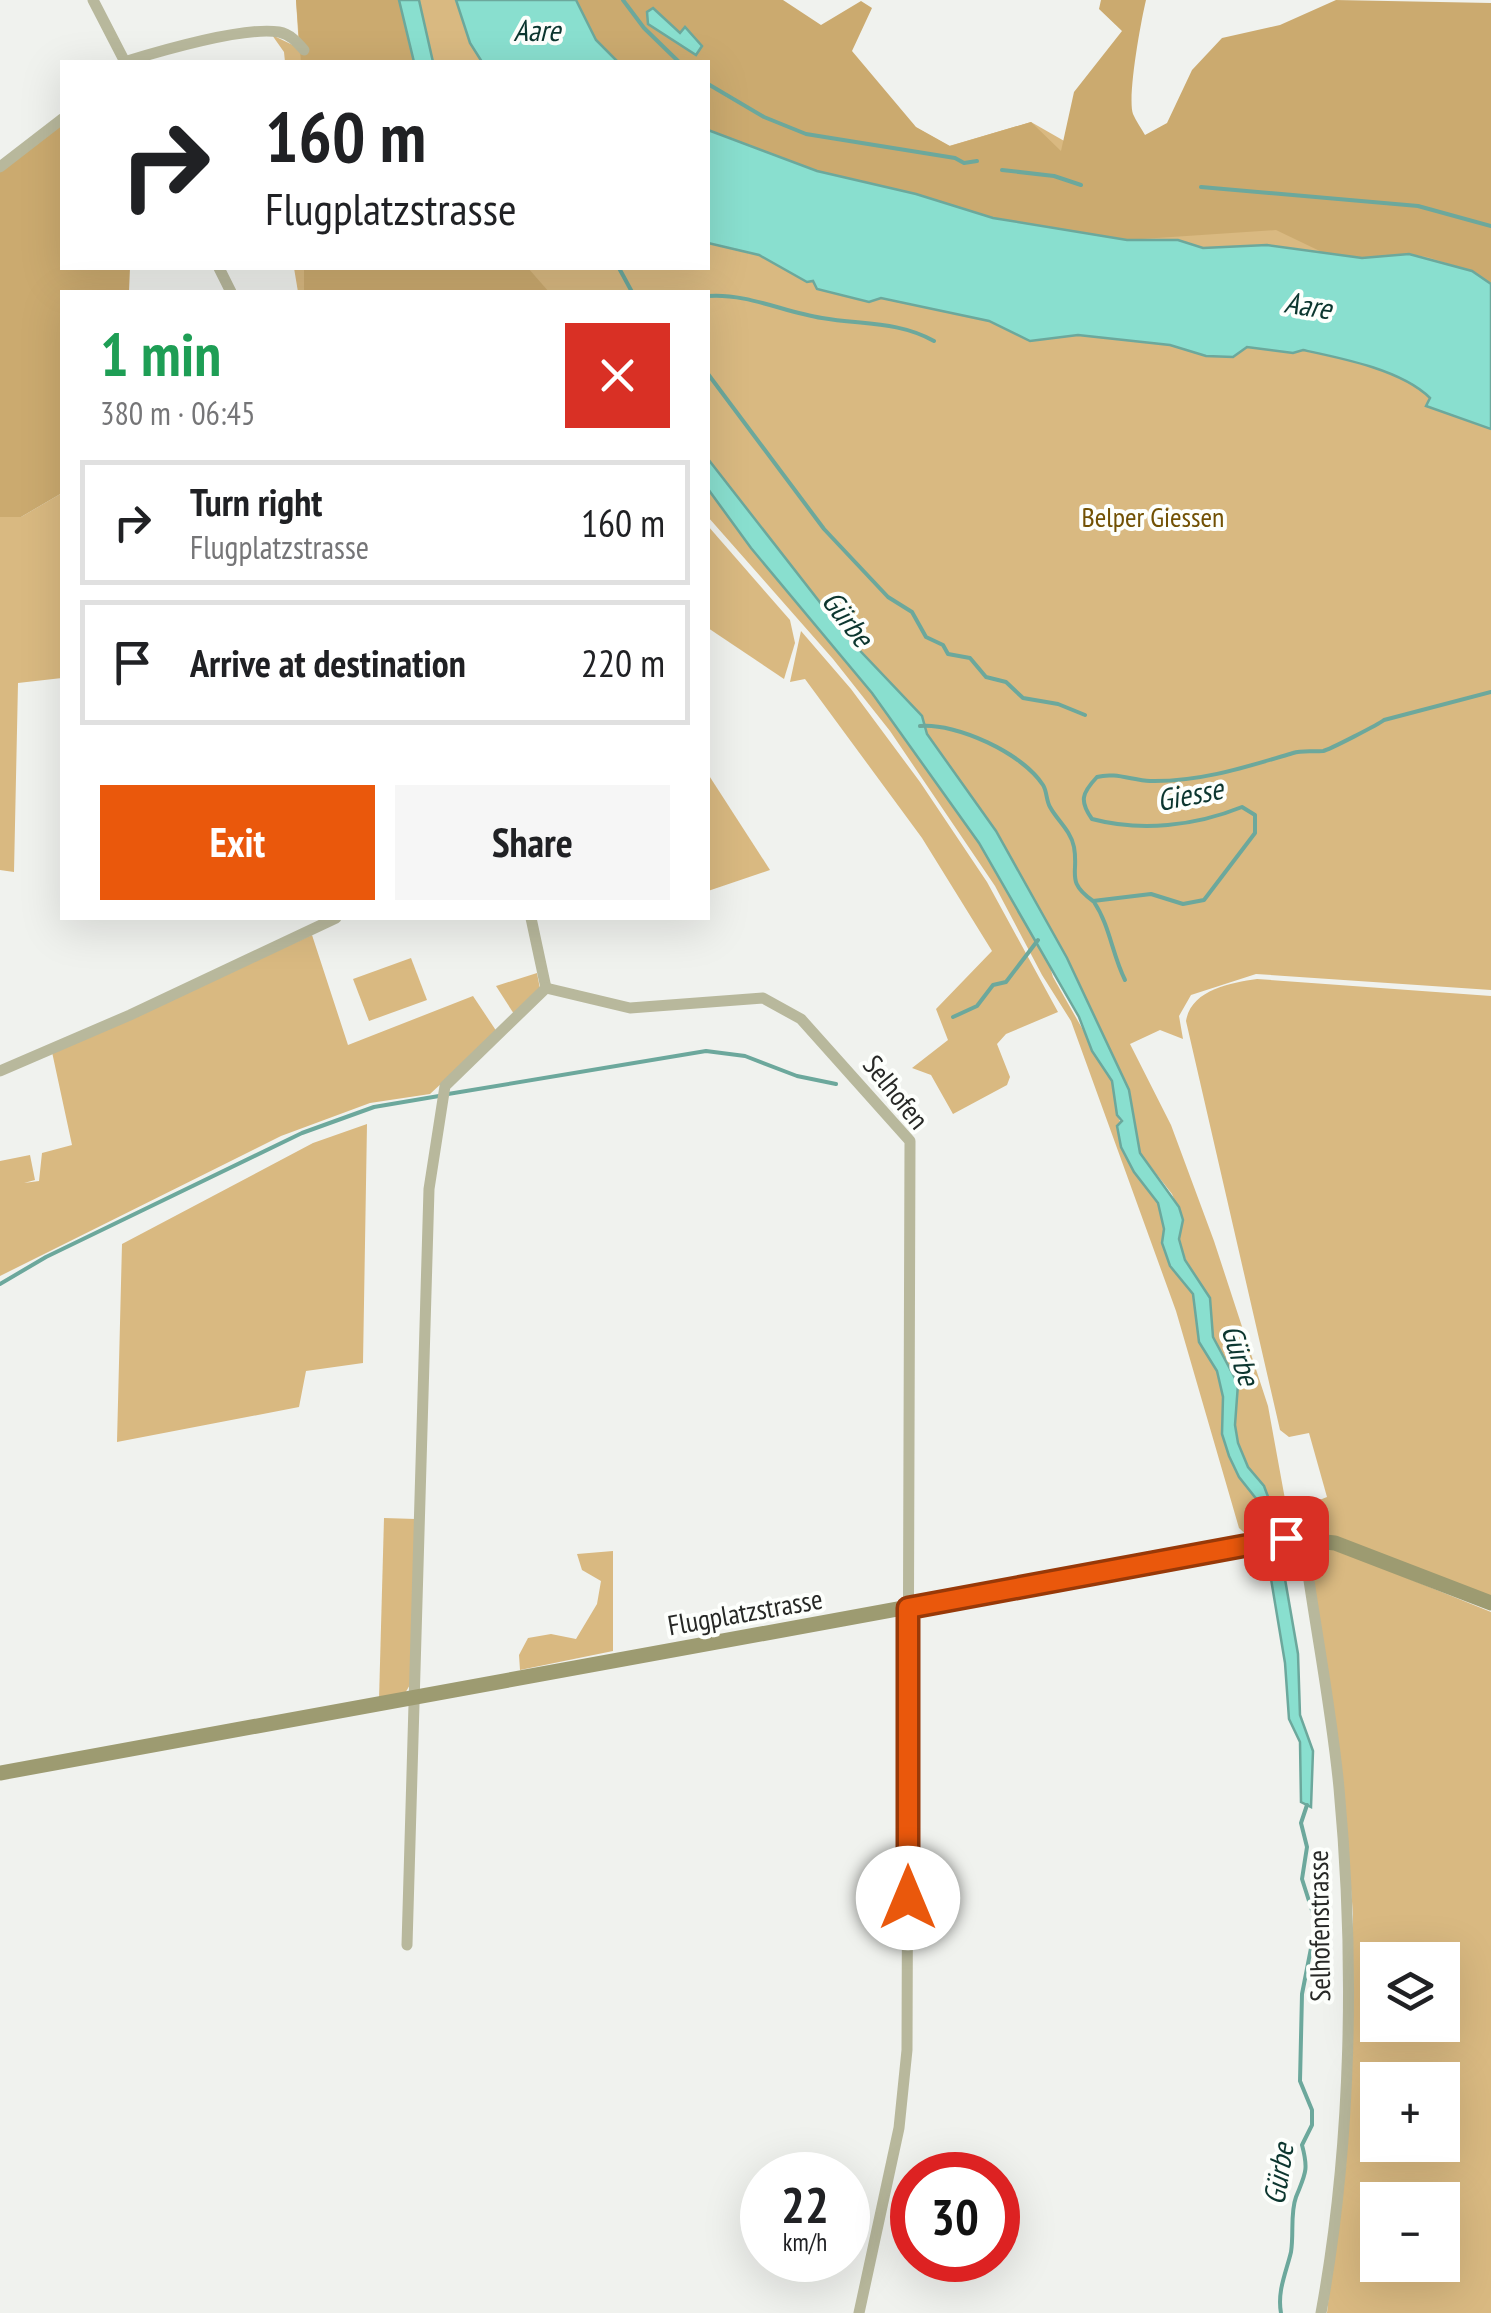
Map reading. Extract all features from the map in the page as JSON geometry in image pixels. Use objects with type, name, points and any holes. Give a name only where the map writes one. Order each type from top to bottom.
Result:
[{"type":"street","points":[[93,0],[123,60]]},
{"type":"street","points":[[132,60],[214,40],[271,32],[291,37],[304,50]]},
{"type":"street","points":[[0,166],[60,121]]},
{"type":"street","points":[[0,1071],[130,1016],[332,920]]},
{"type":"street","points":[[407,1945],[429,1190],[442,1096],[546,988],[530,920]]},
{"type":"street","name":"Selhofen","points":[[546,988],[630,1008],[763,998],[801,1019],[910,1141],[907,2050],[899,2128],[859,2313]]},
{"type":"street","name":"Flugplatzstrasse","points":[[0,1773],[1294,1538],[1335,1543],[1491,1603]]},
{"type":"street","name":"Selhofenstrasse","points":[[1294,1538],[1339,1787],[1347,1936],[1344,2096],[1321,2313]]},
{"type":"green space","name":"Belper Giessen","points":[[296,0],[728,0],[949,146],[1031,122],[1129,178],[1491,98],[1491,990],[1256,974],[1191,995],[1179,1016],[1183,1039],[1160,1030],[1130,1044],[1171,1125],[1214,1241],[1268,1406],[1291,1532],[1279,1534],[1264,1486],[1248,1467],[1238,1443],[1238,1384],[1213,1337],[1210,1298],[1178,1239],[1183,1220],[1172,1194],[1140,1153],[1129,1090],[1067,958],[1017,872],[997,871],[1046,954],[1053,977],[1112,1081],[1117,1115],[1158,1203],[1164,1230],[1162,1243],[1193,1294],[1199,1342],[1217,1371],[1223,1397],[1222,1434],[1229,1456],[1239,1477],[1258,1500],[1266,1537],[1252,1540],[1239,1528],[1176,1311],[1071,1021],[995,886],[890,731],[833,659],[710,519],[710,290],[298,290],[294,270],[710,270],[710,60],[285,60],[272,35],[299,48]]},
{"type":"green space","points":[[60,494],[60,678],[18,683],[14,872],[0,870],[0,517],[21,517]]},
{"type":"green space","points":[[710,528],[790,620],[795,643],[784,679],[710,629]]},
{"type":"green space","points":[[801,631],[851,689],[920,782],[987,882],[1058,1012],[1006,1034],[997,1044],[1010,1077],[1007,1085],[953,1114],[931,1075],[912,1068],[948,1040],[936,1009],[992,951],[922,838],[805,679],[790,682]]},
{"type":"green space","points":[[710,777],[770,870],[710,890]]},
{"type":"green space","points":[[312,935],[348,1045],[473,996],[497,1032],[430,1094],[370,1103],[281,1136],[0,1276],[0,1161],[30,1155],[35,1180],[24,1183],[39,1181],[42,1153],[72,1145],[52,1052]]},
{"type":"green space","points":[[411,958],[427,1000],[369,1021],[353,979]]},
{"type":"green space","points":[[537,973],[540,989],[514,1014],[496,986]]},
{"type":"green space","points":[[1257,979],[1491,996],[1491,1599],[1317,1533],[1300,1517],[1297,1509],[1327,1497],[1309,1433],[1289,1437],[1280,1430],[1186,1021],[1189,1010],[1204,995]]},
{"type":"green space","points":[[367,1124],[363,1363],[306,1371],[299,1407],[117,1442],[122,1244],[313,1143]]},
{"type":"green space","points":[[384,1518],[416,1519],[411,1683],[404,1695],[379,1700]]},
{"type":"green space","points":[[1324,1548],[1333,1548],[1491,1612],[1491,2313],[1327,2313],[1350,2089],[1353,1914],[1346,1827],[1311,1561]]},
{"type":"green space","points":[[613,1551],[613,1651],[520,1670],[519,1655],[528,1638],[551,1634],[576,1639],[597,1604],[601,1581],[582,1570],[577,1554]]},
{"type":"shaded area","points":[[296,0],[399,0],[414,60],[301,60]]},
{"type":"shaded area","points":[[576,0],[783,0],[821,25],[861,1],[872,8],[852,51],[916,127],[950,146],[1031,122],[1061,151],[1074,92],[1122,31],[1099,9],[1101,0],[1146,0],[1132,92],[1133,114],[1145,135],[1167,123],[1192,70],[1222,38],[1280,25],[1336,0],[1491,3],[1491,284],[1472,271],[1427,257],[1326,254],[1276,230],[1127,240],[993,218],[916,194],[817,171],[710,131],[710,60],[616,60],[596,40]]},
{"type":"shaded area","points":[[60,124],[60,270],[130,270],[129,290],[60,290],[60,494],[21,517],[0,517],[0,171]]},
{"type":"shaded area","points":[[304,270],[530,270],[547,290],[304,290]]},
{"type":"water","points":[[399,0],[419,0],[433,60],[414,60]]},
{"type":"water","name":"Aare","points":[[456,0],[576,0],[596,40],[616,60],[481,60],[470,43]]},
{"type":"water","points":[[653,8],[680,33],[685,27],[702,46],[696,55],[648,24],[647,12]]},
{"type":"water","points":[[710,131],[817,171],[916,194],[993,218],[1127,240],[1178,240],[1203,248],[1267,245],[1362,258],[1409,254],[1472,271],[1491,284],[1491,429],[1426,406],[1430,398],[1418,388],[1352,361],[1303,350],[1293,353],[1247,347],[1233,357],[1206,356],[1170,345],[1078,335],[1030,341],[989,321],[881,298],[869,302],[817,289],[813,281],[807,282],[759,255],[710,243]]},
{"type":"water","points":[[710,462],[847,637],[922,716],[927,734],[996,831],[1067,958],[1129,1090],[1140,1153],[1179,1207],[1183,1220],[1179,1239],[1185,1260],[1210,1298],[1213,1337],[1238,1384],[1238,1443],[1248,1467],[1264,1486],[1273,1510],[1298,1654],[1300,1715],[1313,1751],[1311,1807],[1301,1802],[1300,1742],[1289,1719],[1285,1663],[1258,1501],[1229,1456],[1222,1434],[1223,1397],[1217,1371],[1199,1342],[1193,1294],[1170,1266],[1162,1243],[1164,1229],[1158,1203],[1121,1147],[1117,1126],[1122,1121],[1117,1115],[1112,1081],[979,843],[872,693],[751,548],[710,492]]},
{"type":"waterway","points":[[623,0],[644,28],[677,60]]},
{"type":"waterway","points":[[710,85],[764,117],[806,134],[955,158],[964,163],[977,161]]},
{"type":"waterway","points":[[1002,170],[1054,176],[1081,185]]},
{"type":"waterway","points":[[1201,187],[1418,206],[1491,226]]},
{"type":"waterway","points":[[620,270],[631,290]]},
{"type":"waterway","points":[[710,296],[736,297],[822,318],[893,327],[934,341]]},
{"type":"waterway","points":[[710,377],[824,529],[888,597],[912,612],[926,637],[943,645],[948,654],[970,658],[986,677],[1006,682],[1023,698],[1058,704],[1085,715]]},
{"type":"waterway","name":"Giesse","points":[[920,726],[952,729],[988,742],[1033,773],[1072,841],[1076,882],[1093,901],[1151,894],[1183,904],[1204,900],[1255,833],[1255,815],[1242,807],[1206,819],[1149,826],[1092,819],[1084,797],[1097,777],[1169,781],[1223,773],[1296,752],[1323,751],[1384,720],[1491,692]]},
{"type":"waterway","points":[[1094,902],[1125,980]]},
{"type":"waterway","points":[[953,1017],[977,1006],[993,985],[1006,982],[1038,940]]},
{"type":"waterway","points":[[448,1094],[706,1051],[745,1056],[797,1076],[836,1084]]},
{"type":"waterway","points":[[0,1284],[46,1257],[302,1133],[374,1107],[439,1096]]},
{"type":"waterway","name":"Gürbe","points":[[1281,2313],[1294,2203],[1305,2172],[1302,2145],[1312,2125],[1312,2110],[1300,2081],[1302,1994],[1316,1923],[1302,1879],[1307,1847],[1301,1823],[1307,1805]]},
{"type":"route","points":[[908,1898],[908,1608],[1286,1538]]}]
